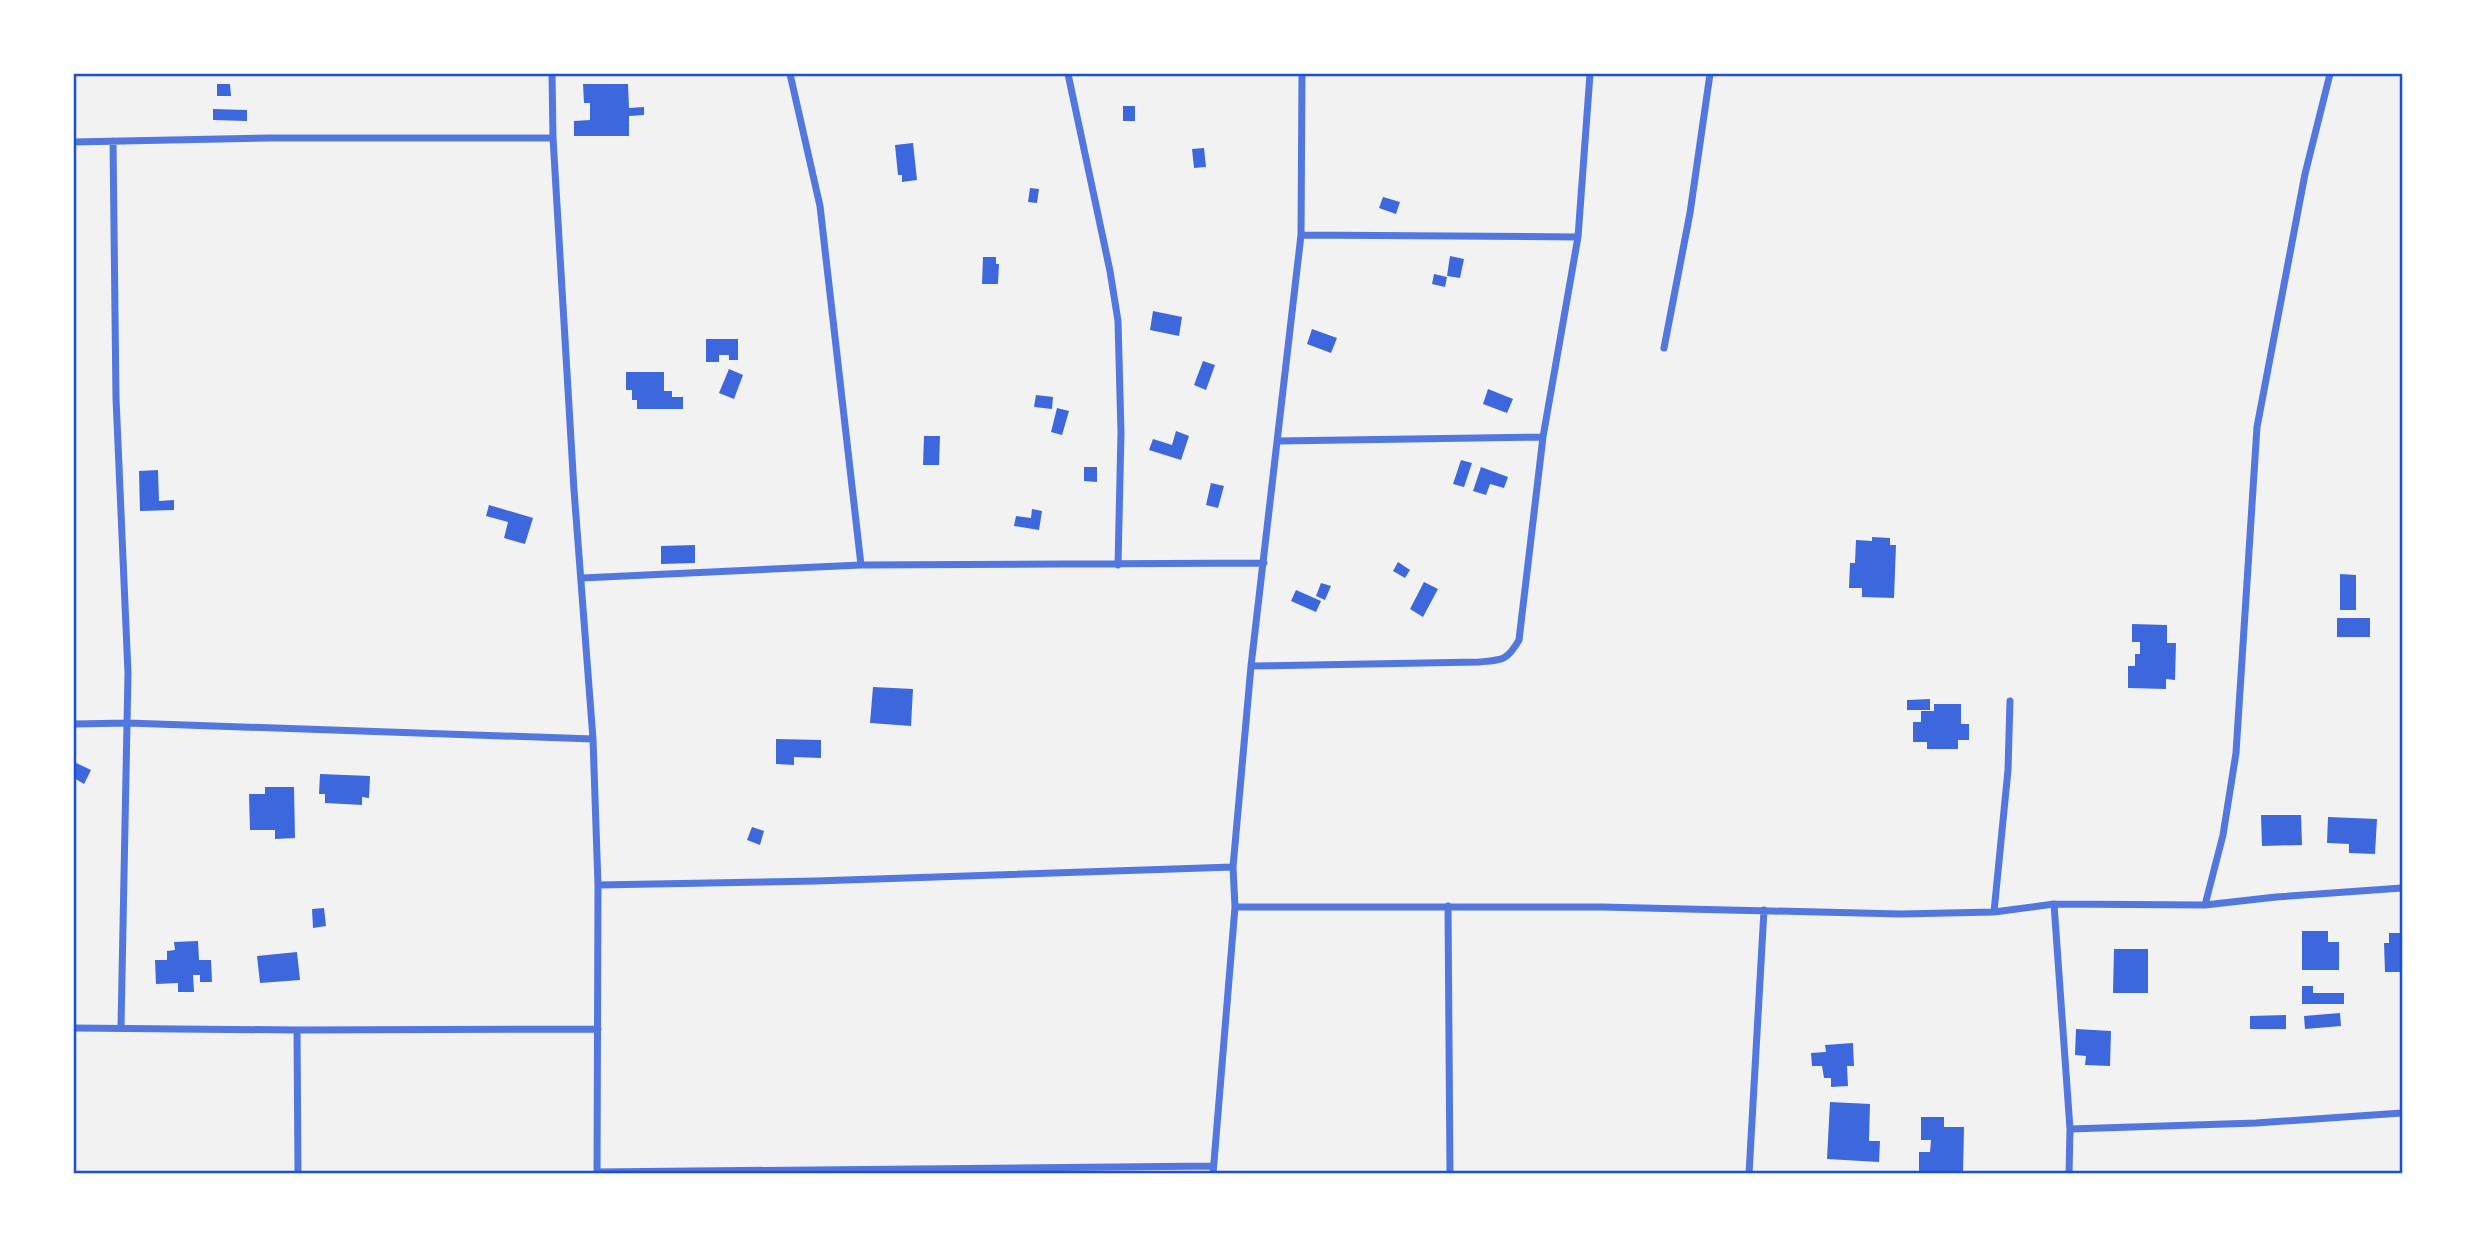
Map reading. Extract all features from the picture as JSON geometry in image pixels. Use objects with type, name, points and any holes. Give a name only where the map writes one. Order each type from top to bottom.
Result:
[{"type":"street","points":[[552,74],[552,138],[593,739],[598,885],[597,1173],[1213,1170],[1235,907],[1233,867],[1251,666],[1301,235],[1302,74]]},
{"type":"street","points":[[790,74],[820,206],[861,565]]},
{"type":"street","points":[[1068,74],[1118,321],[1121,433],[1118,565]]},
{"type":"street","points":[[1251,666],[1503,660],[1519,640],[1543,437],[1578,237],[1590,74]]},
{"type":"street","points":[[1664,348],[1690,213],[1710,74]]},
{"type":"street","points":[[2205,905],[2223,835],[2236,753],[2257,427],[2278,304],[2305,174],[2330,74]]},
{"type":"street","points":[[74,142],[270,138],[552,138]]},
{"type":"street","points":[[113,141],[116,398],[128,673],[121,1027]]},
{"type":"street","points":[[1301,235],[1578,237]]},
{"type":"street","points":[[1278,441],[1543,437]]},
{"type":"street","points":[[582,578],[861,565],[1264,563]]},
{"type":"street","points":[[1994,912],[2008,770],[2010,701]]},
{"type":"street","points":[[74,724],[128,723],[593,739]]},
{"type":"street","points":[[598,885],[816,881],[1233,867]]},
{"type":"street","points":[[1235,907],[1448,906],[1901,914],[1994,912],[2054,904],[2205,905],[2403,888]]},
{"type":"street","points":[[2054,904],[2070,1129],[2069,1174]]},
{"type":"street","points":[[1448,906],[1450,1174]]},
{"type":"street","points":[[1749,1174],[1764,910]]},
{"type":"street","points":[[74,1028],[598,1029]]},
{"type":"street","points":[[297,1030],[299,1174]]},
{"type":"street","points":[[2070,1129],[2256,1123],[2403,1113]]},
{"type":"building","points":[[217,84],[230,84],[231,96],[217,96]]},
{"type":"building","points":[[583,84],[628,84],[629,108],[644,107],[644,115],[629,116],[629,136],[574,136],[574,121],[590,120],[590,103],[584,103]]},
{"type":"building","points":[[1123,106],[1135,106],[1135,121],[1123,121]]},
{"type":"building","points":[[213,109],[247,110],[247,121],[213,120]]},
{"type":"building","points":[[913,143],[917,180],[902,182],[902,175],[898,175],[895,145]]},
{"type":"building","points":[[1204,148],[1206,167],[1194,168],[1192,149]]},
{"type":"building","points":[[1030,188],[1039,189],[1037,203],[1028,202]]},
{"type":"building","points":[[1383,197],[1400,202],[1396,214],[1379,208]]},
{"type":"building","points":[[1450,256],[1464,259],[1460,278],[1447,276]]},
{"type":"building","points":[[983,257],[996,257],[996,264],[999,264],[998,284],[982,284]]},
{"type":"building","points":[[1434,274],[1447,277],[1445,287],[1432,284]]},
{"type":"building","points":[[1153,311],[1182,317],[1179,336],[1150,330]]},
{"type":"building","points":[[1312,329],[1337,338],[1331,353],[1307,344]]},
{"type":"building","points":[[706,339],[738,339],[738,360],[729,360],[729,355],[719,355],[719,362],[706,362]]},
{"type":"building","points":[[1203,361],[1215,365],[1206,390],[1194,385]]},
{"type":"building","points":[[729,369],[743,375],[734,399],[719,393]]},
{"type":"building","points":[[626,372],[664,372],[664,391],[672,391],[672,397],[683,397],[683,409],[637,409],[637,400],[632,400],[632,390],[626,390]]},
{"type":"building","points":[[1488,389],[1513,399],[1507,413],[1483,404]]},
{"type":"building","points":[[1036,395],[1053,397],[1052,409],[1034,407]]},
{"type":"building","points":[[1057,408],[1069,411],[1062,435],[1051,432]]},
{"type":"building","points":[[1176,431],[1189,436],[1181,460],[1149,450],[1153,439],[1172,445]]},
{"type":"building","points":[[924,436],[940,436],[939,465],[923,465]]},
{"type":"building","points":[[1461,460],[1472,463],[1464,487],[1453,484]]},
{"type":"building","points":[[1084,467],[1097,467],[1097,482],[1084,481]]},
{"type":"building","points":[[1481,467],[1508,477],[1504,488],[1490,484],[1486,495],[1473,491]]},
{"type":"building","points":[[158,470],[159,501],[174,500],[174,510],[140,511],[139,471]]},
{"type":"building","points":[[1211,483],[1224,486],[1218,508],[1206,505]]},
{"type":"building","points":[[489,505],[533,518],[525,544],[504,538],[508,522],[486,516]]},
{"type":"building","points":[[1032,509],[1042,511],[1039,530],[1014,526],[1016,516],[1031,518]]},
{"type":"building","points":[[1872,537],[1890,538],[1890,545],[1896,545],[1894,598],[1862,597],[1862,588],[1849,588],[1850,563],[1855,563],[1856,540],[1872,541]]},
{"type":"building","points":[[695,545],[695,563],[661,564],[661,546]]},
{"type":"building","points":[[1398,562],[1410,570],[1405,578],[1393,571]]},
{"type":"building","points":[[2340,574],[2356,575],[2356,610],[2340,610]]},
{"type":"building","points":[[1424,582],[1438,589],[1423,617],[1410,609]]},
{"type":"building","points":[[1321,583],[1331,586],[1325,600],[1316,596]]},
{"type":"building","points":[[1296,590],[1321,601],[1316,612],[1291,601]]},
{"type":"building","points":[[2337,618],[2370,618],[2370,637],[2337,637]]},
{"type":"building","points":[[2132,624],[2167,625],[2167,643],[2176,643],[2175,680],[2166,679],[2166,689],[2128,688],[2128,666],[2135,666],[2135,654],[2140,654],[2140,642],[2132,642]]},
{"type":"building","points":[[873,687],[913,689],[911,726],[870,723]]},
{"type":"building","points":[[1930,699],[1930,710],[1907,710],[1907,700]]},
{"type":"building","points":[[1934,704],[1961,704],[1961,724],[1969,724],[1969,740],[1958,740],[1958,749],[1927,749],[1927,742],[1913,742],[1913,722],[1921,722],[1921,711],[1934,711]]},
{"type":"building","points":[[776,739],[821,740],[821,758],[794,757],[794,765],[776,764]]},
{"type":"building","points":[[74,762],[91,770],[84,784],[74,778]]},
{"type":"building","points":[[320,774],[370,776],[369,798],[362,797],[362,805],[325,803],[325,794],[319,794]]},
{"type":"building","points":[[265,787],[294,787],[295,838],[275,839],[275,830],[250,830],[249,794],[265,794]]},
{"type":"building","points":[[2261,815],[2301,815],[2302,845],[2262,846]]},
{"type":"building","points":[[2328,817],[2377,819],[2375,854],[2349,853],[2349,844],[2327,843]]},
{"type":"building","points":[[752,827],[764,831],[760,845],[747,840]]},
{"type":"building","points":[[324,908],[326,926],[313,928],[312,909]]},
{"type":"building","points":[[2302,931],[2328,931],[2328,942],[2339,942],[2339,970],[2302,970]]},
{"type":"building","points":[[2389,933],[2402,933],[2402,972],[2385,972],[2384,943],[2389,943]]},
{"type":"building","points":[[198,941],[199,960],[211,960],[212,982],[200,982],[200,975],[193,975],[194,992],[178,992],[178,983],[156,984],[155,960],[167,960],[167,951],[175,950],[174,942]]},
{"type":"building","points":[[2114,949],[2148,949],[2148,993],[2113,993]]},
{"type":"building","points":[[297,952],[300,980],[260,983],[257,956]]},
{"type":"building","points":[[2302,986],[2313,986],[2313,993],[2344,993],[2344,1004],[2302,1004]]},
{"type":"building","points":[[2340,1013],[2341,1026],[2305,1029],[2304,1016]]},
{"type":"building","points":[[2286,1015],[2286,1029],[2250,1029],[2250,1016]]},
{"type":"building","points":[[2076,1029],[2111,1031],[2110,1066],[2085,1065],[2086,1056],[2075,1055]]},
{"type":"building","points":[[1853,1043],[1854,1066],[1847,1066],[1848,1086],[1831,1087],[1831,1078],[1824,1078],[1822,1066],[1812,1066],[1811,1053],[1826,1052],[1825,1045]]},
{"type":"building","points":[[1830,1102],[1870,1104],[1869,1141],[1880,1141],[1879,1162],[1827,1159]]},
{"type":"building","points":[[1921,1117],[1944,1117],[1944,1127],[1964,1127],[1963,1174],[1919,1174],[1919,1152],[1930,1152],[1931,1140],[1921,1140]]}]
